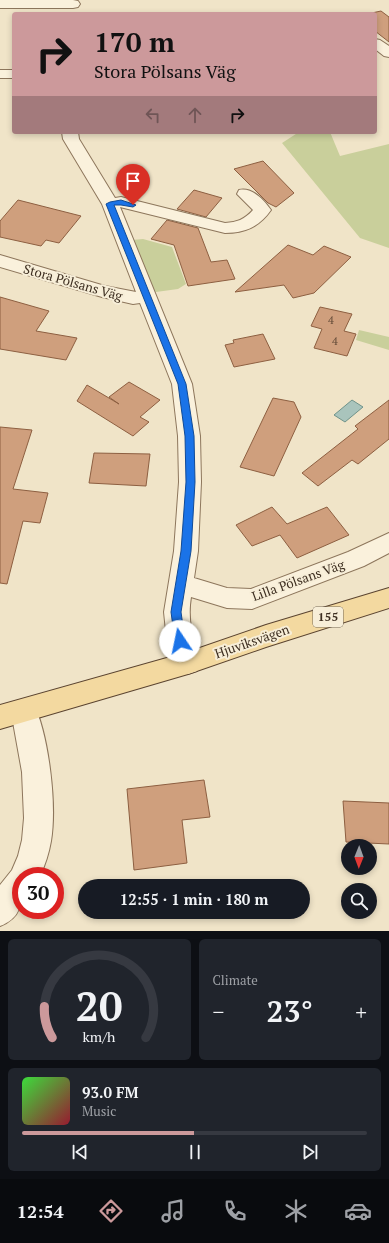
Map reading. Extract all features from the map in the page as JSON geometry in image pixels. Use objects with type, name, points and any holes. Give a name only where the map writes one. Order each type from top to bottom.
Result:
[{"type":"main road","name":"Hjuviksvägen","points":[[12,714],[188,663],[266,636],[389,598]]},
{"type":"street","points":[[0,4],[73,6]]},
{"type":"street","points":[[377,44],[389,53]]},
{"type":"street","points":[[377,56],[389,53]]},
{"type":"street","points":[[0,74],[12,74]]},
{"type":"street","name":"Stora Pölsans Väg","points":[[70,134],[71,139],[110,204],[182,384],[189,436],[190,482],[186,551],[176,612],[180,641],[188,663]]},
{"type":"street","points":[[110,204],[121,202],[218,227],[239,228],[247,225],[262,210],[245,194]]},
{"type":"street","name":"Stora Pölsans Väg","points":[[0,261],[102,291],[133,298],[147,296]]},
{"type":"street","name":"Lilla Pölsans Väg","points":[[181,584],[228,598],[252,599],[356,559],[389,542]]},
{"type":"street","points":[[12,714],[30,734],[38,798],[37,840],[33,856],[28,867]]},
{"type":"street","points":[[0,912],[12,894]]},
{"type":"green space","points":[[296,134],[331,134],[340,156],[389,144],[389,248],[360,238],[282,143]]},
{"type":"green space","points":[[143,239],[172,247],[186,284],[178,289],[154,291],[132,240]]},
{"type":"green space","points":[[359,330],[389,337],[389,350],[356,340]]},
{"type":"water","points":[[352,400],[363,407],[345,422],[334,415]]},
{"type":"building","points":[[381,11],[389,17],[389,42],[377,33],[376,12]]},
{"type":"building","points":[[263,161],[294,193],[276,207],[268,203],[234,169]]},
{"type":"building","points":[[194,190],[222,198],[206,217],[177,209]]},
{"type":"building","points":[[18,200],[81,216],[59,243],[46,240],[41,246],[0,237],[0,221]]},
{"type":"building","points":[[167,220],[198,228],[211,262],[227,260],[235,279],[188,286],[174,245],[151,239]]},
{"type":"building","points":[[288,245],[313,255],[324,246],[351,257],[314,293],[293,298],[284,285],[235,292]]},
{"type":"building","points":[[0,297],[49,311],[36,331],[77,338],[66,360],[0,349]]},
{"type":"building","points":[[320,307],[352,314],[344,331],[356,334],[347,356],[314,348],[322,329],[311,326]]},
{"type":"building","points":[[263,334],[275,359],[234,367],[225,345],[234,343],[233,340]]},
{"type":"building","points":[[129,382],[160,400],[140,417],[149,422],[133,436],[77,401],[87,385],[119,404],[109,397]]},
{"type":"building","points":[[273,398],[294,402],[301,417],[274,476],[240,467]]},
{"type":"building","points":[[389,400],[389,439],[358,464],[352,460],[318,486],[302,473],[358,429],[355,426]]},
{"type":"building","points":[[0,427],[32,430],[13,489],[48,493],[40,523],[23,521],[7,584],[0,583]]},
{"type":"building","points":[[94,453],[150,454],[146,486],[89,483]]},
{"type":"building","points":[[272,507],[287,524],[327,507],[349,535],[297,558],[280,535],[252,546],[236,525]]},
{"type":"building","points":[[204,780],[210,817],[182,820],[187,863],[134,870],[127,789]]},
{"type":"building","points":[[343,801],[389,803],[389,844],[377,843],[377,839],[346,839]]},
{"type":"route","points":[[133,205],[121,202],[110,204],[182,384],[189,436],[190,482],[186,551],[176,612],[180,641]]}]
